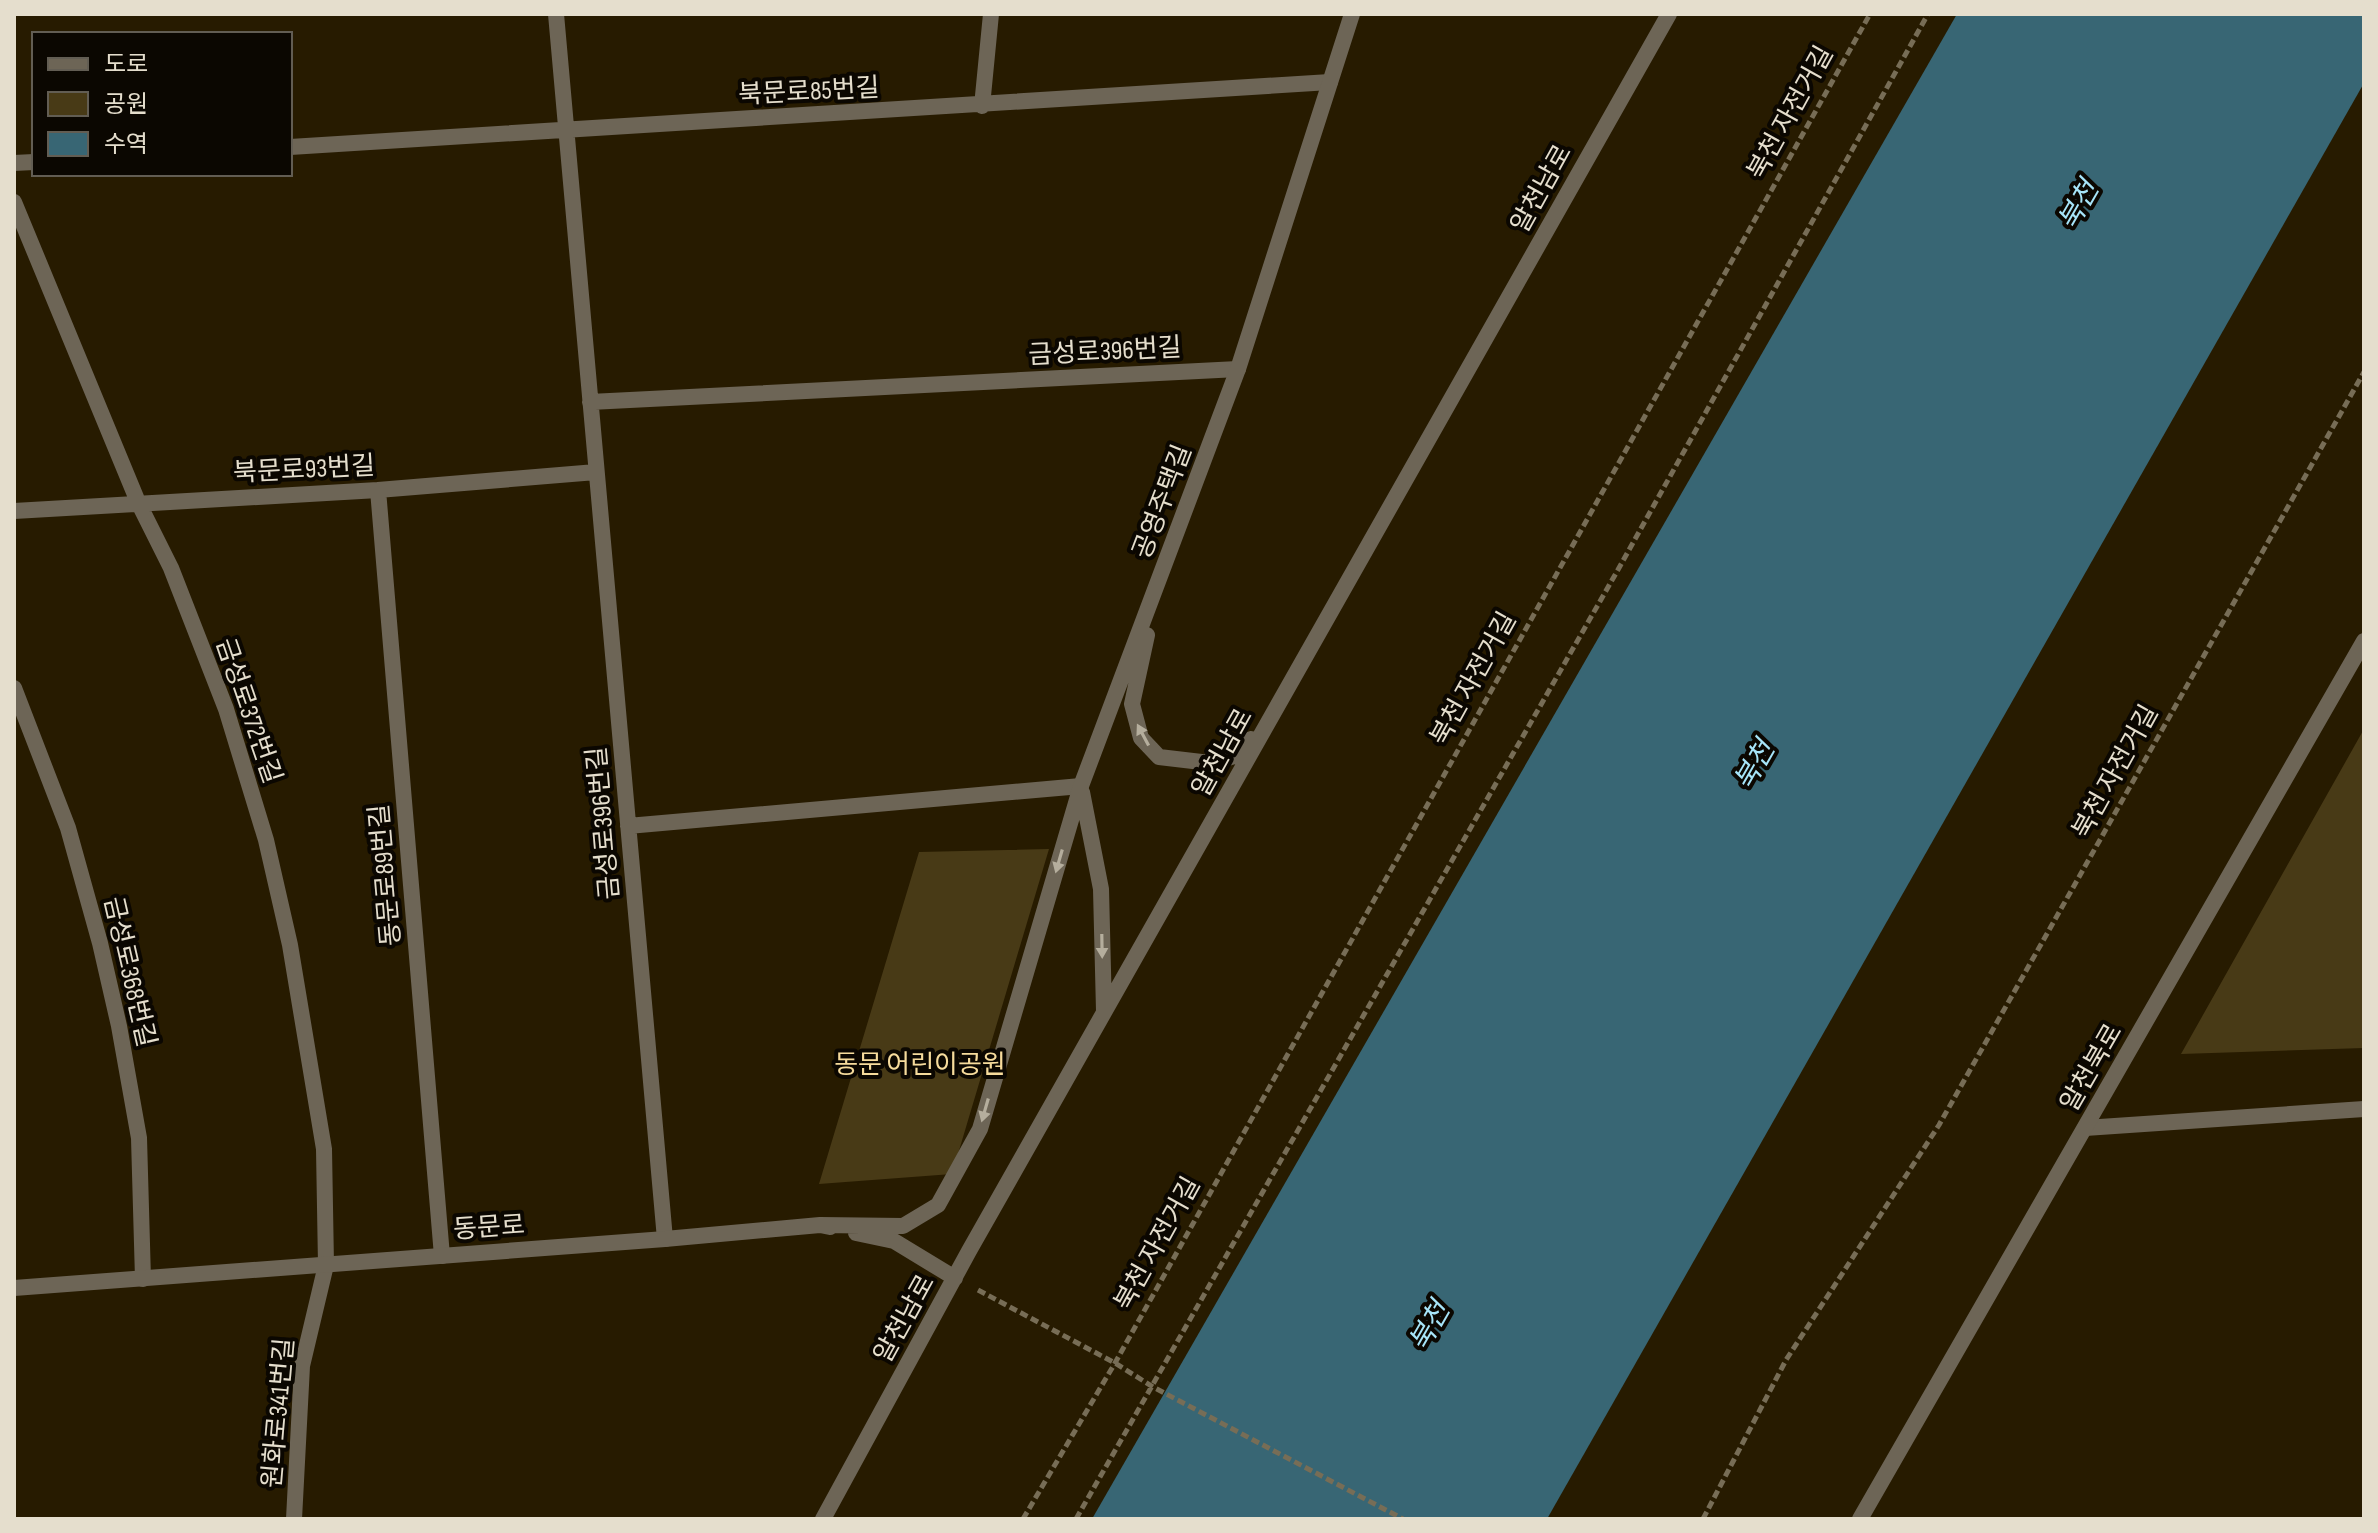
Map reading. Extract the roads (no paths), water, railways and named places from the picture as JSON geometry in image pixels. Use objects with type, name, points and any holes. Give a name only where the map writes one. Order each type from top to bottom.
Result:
[{"type":"street","name":"금성로396번길","points":[[556,14],[665,1239]]},
{"type":"street","points":[[982,106],[991,14]]},
{"type":"street","name":"공영주택길","points":[[820,1225],[903,1226],[938,1205],[980,1129],[1081,786],[1238,369],[1352,14]]},
{"type":"street","name":"알천남로","points":[[823,1519],[955,1278],[1669,14]]},
{"type":"street","name":"북문로85번길","points":[[292,147],[1330,82]]},
{"type":"street","name":"금성로372번길","points":[[14,202],[138,502],[171,568],[226,709],[266,840],[290,945],[324,1149],[326,1265]]},
{"type":"street","name":"금성로396번길","points":[[590,402],[1238,369]]},
{"type":"street","name":"북문로93번길","points":[[14,511],[378,490],[596,472]]},
{"type":"street","name":"동문로89번길","points":[[378,490],[442,1256]]},
{"type":"street","points":[[1159,580],[1132,704],[1141,738],[1159,757],[1210,763],[1238,755],[1273,713]]},
{"type":"street","name":"알천북로","points":[[1860,1519],[2364,641]]},
{"type":"street","name":"금성로368번길","points":[[14,688],[68,828],[119,1026],[139,1138],[143,1279]]},
{"type":"street","points":[[628,826],[1081,786],[1101,889],[1104,1013]]},
{"type":"street","points":[[2085,1128],[2364,1109]]},
{"type":"street","name":"동문로","points":[[14,1288],[820,1225],[894,1241],[955,1278]]},
{"type":"street","name":"원화로341번길","points":[[294,1519],[302,1366],[326,1265]]},
{"type":"water","name":"북천","points":[[1957,14],[2364,14],[2364,83],[1547,1519],[1092,1519]]},
{"type":"park label","name":"동문 어린이공원","points":[[920,1065]]}]
